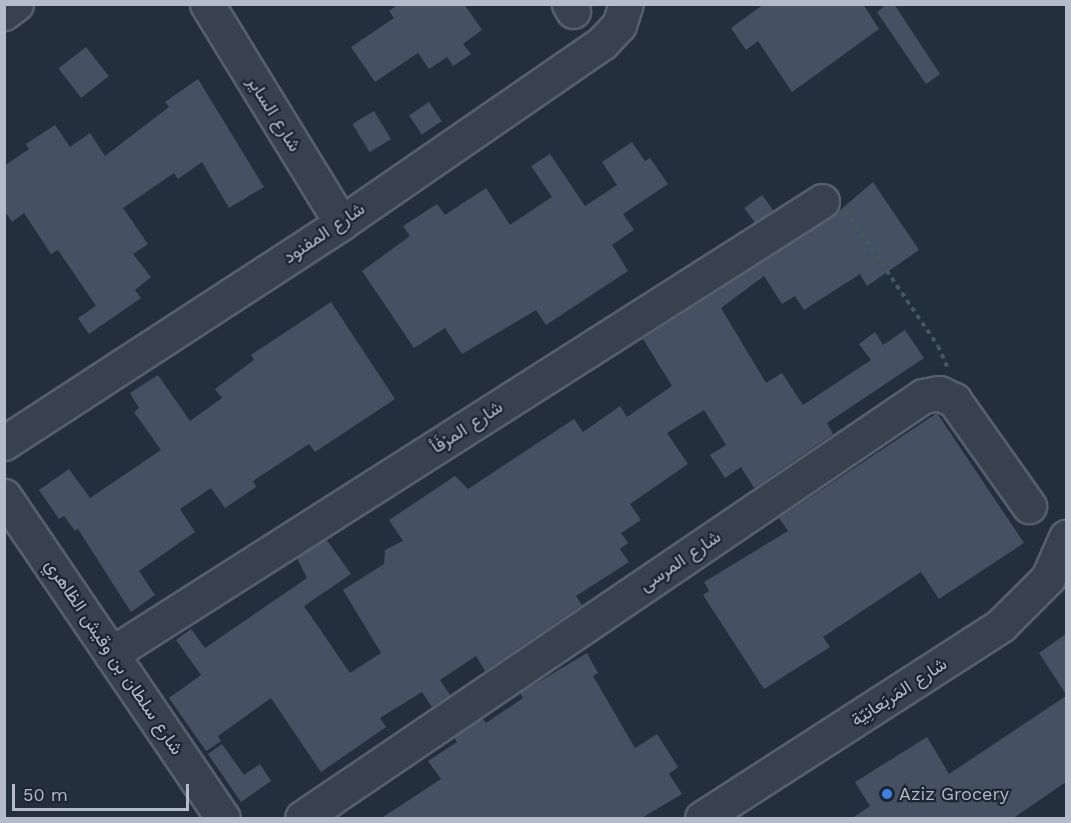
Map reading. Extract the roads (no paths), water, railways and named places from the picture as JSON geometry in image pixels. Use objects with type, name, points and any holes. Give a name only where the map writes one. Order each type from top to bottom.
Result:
[{"type":"street","points":[[4,13],[16,4]]},
{"type":"street","name":"شارع الساير","points":[[207,4],[342,223]]},
{"type":"street","name":"شارع المفنود","points":[[4,443],[342,223],[602,43],[619,25],[626,4]]},
{"type":"street","name":"شارع المرْفَأ","points":[[111,654],[822,201]]},
{"type":"street","name":"شارع المرسى","points":[[302,819],[923,396],[948,395],[1029,506]]},
{"type":"street","name":"شارع سلطان بن وقيش الظاهري","points":[[4,496],[223,819]]},
{"type":"street","name":"شارع المَربَعانِيّة","points":[[707,817],[1001,625],[1048,578],[1066,537]]},
{"type":"place","name":"Aziz Grocery","points":[[887,794]]}]
